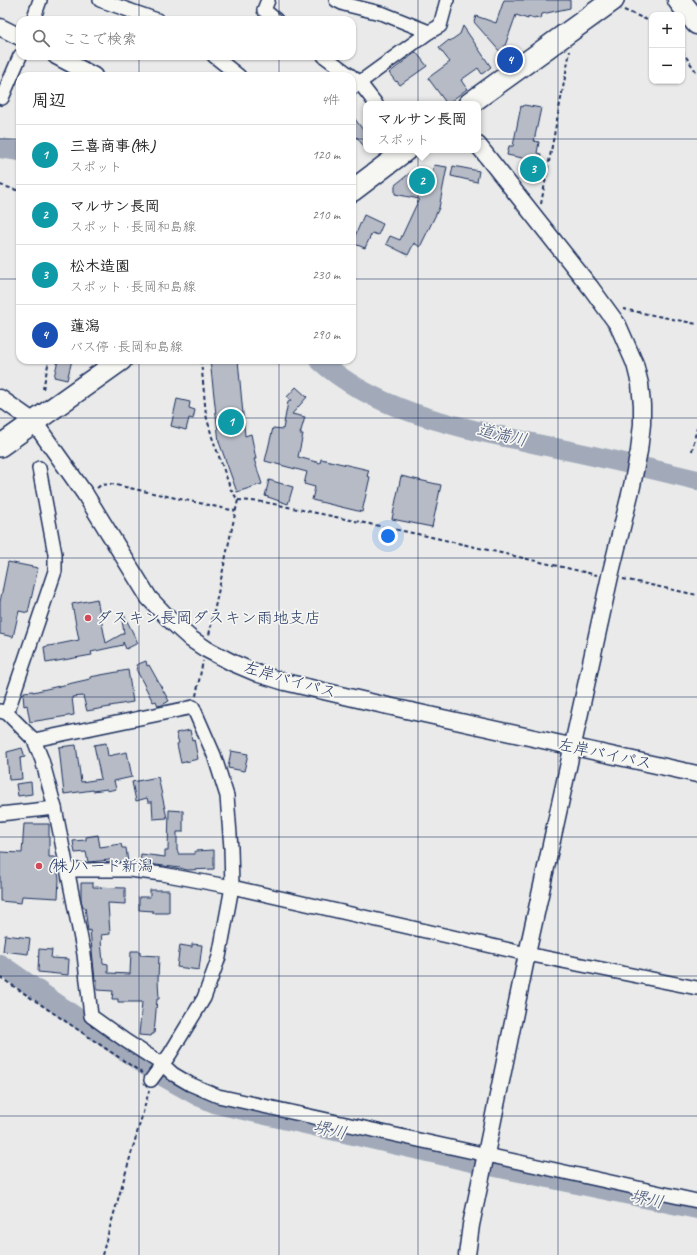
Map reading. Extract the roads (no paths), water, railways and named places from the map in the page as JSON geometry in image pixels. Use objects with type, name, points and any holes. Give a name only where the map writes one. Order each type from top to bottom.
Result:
[{"type":"highway","points":[[679,0],[697,23]]},
{"type":"main road","points":[[473,101],[612,2]]},
{"type":"main road","points":[[356,188],[402,153]]},
{"type":"main road","points":[[0,446],[115,364]]},
{"type":"street","points":[[34,16],[40,0]]},
{"type":"street","points":[[100,0],[146,16]]},
{"type":"street","points":[[268,0],[264,10],[271,16]]},
{"type":"street","points":[[336,0],[344,4],[384,14],[429,32]]},
{"type":"street","points":[[356,79],[440,26],[447,0]]},
{"type":"street","points":[[0,27],[16,35]]},
{"type":"street","points":[[0,97],[2,98],[18,60]]},
{"type":"street","points":[[64,60],[86,72]]},
{"type":"street","points":[[217,60],[224,71]]},
{"type":"street","points":[[329,60],[343,72]]},
{"type":"street","points":[[356,84],[373,101]]},
{"type":"street","points":[[467,1255],[471,1225],[527,954],[610,576],[632,486],[639,451],[642,424],[642,405],[637,370],[627,342],[618,325],[481,149]]},
{"type":"street","name":"左岸バイパス","points":[[0,398],[34,422],[85,494],[149,598],[191,639],[206,649],[259,674],[285,682],[697,774]]},
{"type":"street","points":[[39,468],[55,554],[55,571],[3,712],[34,740],[42,760],[55,808],[68,870],[84,954],[91,1016],[126,1042],[162,1064],[174,1074],[190,1084],[218,1096],[697,1201]]},
{"type":"street","points":[[34,740],[193,707],[214,755],[227,796],[232,887],[219,957],[204,998],[170,1054],[151,1080]]},
{"type":"street","points":[[0,814],[55,808]]},
{"type":"street","points":[[68,870],[129,870],[162,874],[232,887],[527,954],[697,988]]},
{"type":"waterway","name":"道満川","points":[[0,148],[16,150]]},
{"type":"waterway","name":"道満川","points":[[324,364],[342,378],[368,394],[394,406],[422,416],[479,431],[697,480]]},
{"type":"waterway","name":"堺川","points":[[0,964],[155,1072],[198,1096],[217,1104],[476,1163],[697,1209]]},
{"type":"place","name":"蓮潟","points":[[510,60]]},
{"type":"place","name":"松木造園","points":[[533,169]]},
{"type":"place","name":"マルサン長岡","points":[[422,181]]},
{"type":"place","name":"三喜商事(株)","points":[[231,422]]},
{"type":"place","name":"ダスキン長岡ダスキン雨地支店","points":[[88,618]]},
{"type":"place","name":"(株)ハード新潟","points":[[39,866]]}]
